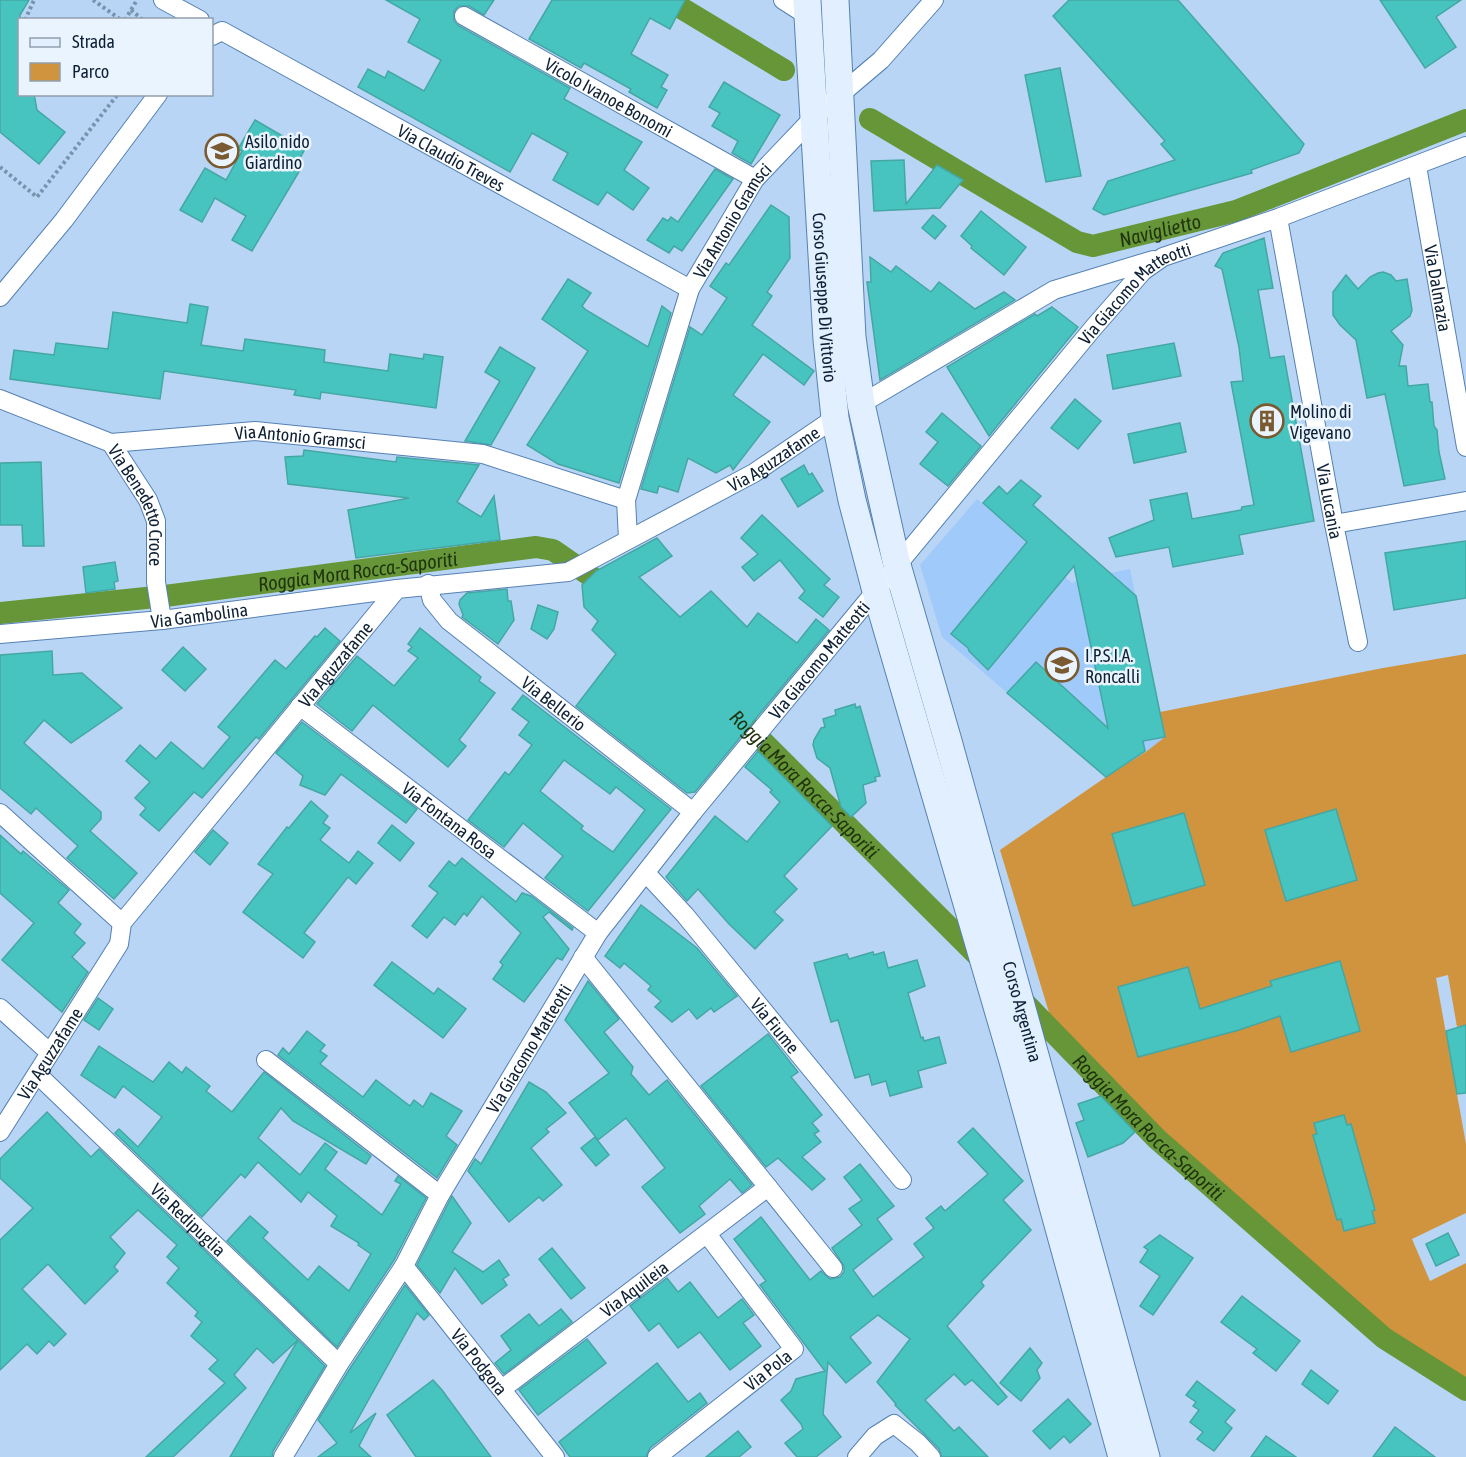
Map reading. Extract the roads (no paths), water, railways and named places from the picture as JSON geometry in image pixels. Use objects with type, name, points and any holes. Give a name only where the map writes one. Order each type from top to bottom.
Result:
[{"type":"main road","name":"Corso Giuseppe Di Vittorio","points":[[835,0],[852,337],[861,404],[897,565]]},
{"type":"main road","name":"Corso Giuseppe Di Vittorio","points":[[808,8],[827,340],[835,418],[852,500],[876,591]]},
{"type":"main road","name":"Corso Argentina","points":[[897,565],[1146,1457]]},
{"type":"main road","name":"Corso Argentina","points":[[876,591],[996,1002],[1122,1457]]},
{"type":"street","points":[[163,0],[196,18]]},
{"type":"street","points":[[783,0],[808,8]]},
{"type":"street","name":"Via Antonio Gramsci","points":[[628,539],[626,500],[690,290],[755,179],[814,116],[881,60],[934,0]]},
{"type":"street","name":"Vicolo Ivanoe Bonomi","points":[[464,16],[755,179]]},
{"type":"street","name":"Via Claudio Treves","points":[[215,31],[690,290]]},
{"type":"street","points":[[0,297],[64,220],[157,96]]},
{"type":"street","name":"Via Giacomo Matteotti","points":[[283,1457],[339,1364],[404,1266],[440,1195],[598,933],[747,746],[1143,271],[1163,257],[1278,218],[1466,146]]},
{"type":"street","name":"Via Dalmazia","points":[[1417,166],[1466,447]]},
{"type":"street","name":"Via Lucania","points":[[1278,218],[1358,642]]},
{"type":"street","points":[[861,404],[1054,290],[1163,257]]},
{"type":"street","name":"Via Benedetto Croce","points":[[0,399],[111,443],[148,500],[156,521],[156,582],[162,621]]},
{"type":"street","name":"Via Aguzzafame","points":[[0,1132],[118,944],[122,923],[397,589],[428,584],[568,572],[754,474],[835,418]]},
{"type":"street","name":"Via Antonio Gramsci","points":[[111,443],[255,431],[483,454],[626,500]]},
{"type":"street","points":[[1334,524],[1466,501]]},
{"type":"street","name":"Via Bellerio","points":[[428,584],[432,600],[449,621],[693,812]]},
{"type":"street","name":"Via Gambolina","points":[[0,634],[162,621],[397,589]]},
{"type":"street","name":"Via Fontana Rosa","points":[[300,706],[598,933]]},
{"type":"street","points":[[0,813],[122,923]]},
{"type":"street","name":"Via Fiume","points":[[646,873],[685,915],[902,1180]]},
{"type":"street","points":[[584,957],[833,1268]]},
{"type":"street","points":[[0,1008],[49,1052]]},
{"type":"street","points":[[266,1060],[440,1195]]},
{"type":"street","name":"Via Redipuglia","points":[[38,1074],[339,1364]]},
{"type":"street","name":"Via Aquileia","points":[[502,1389],[768,1187]]},
{"type":"street","name":"Via Pola","points":[[657,1457],[794,1349],[707,1234]]},
{"type":"street","name":"Via Podgora","points":[[404,1266],[555,1457]]},
{"type":"street","points":[[857,1457],[875,1436],[894,1424],[931,1457]]},
{"type":"waterway","name":"Naviglietto","points":[[668,0],[784,70]]},
{"type":"waterway","name":"Naviglietto","points":[[870,119],[1077,242],[1093,246],[1236,211],[1466,120]]},
{"type":"waterway","name":"Roggia Mora Rocca-Saporiti","points":[[0,613],[165,596],[536,547],[553,550],[592,577],[612,596]]},
{"type":"waterway","name":"Roggia Mora Rocca-Saporiti","points":[[727,706],[984,962]]},
{"type":"waterway","name":"Roggia Mora Rocca-Saporiti","points":[[1016,994],[1157,1139],[1384,1338],[1466,1390]]},
{"type":"place","name":"Asilo nido Giardino","points":[[222,151]]},
{"type":"place","name":"Molino di Vigevano","points":[[1267,421]]},
{"type":"place","name":"I.P.S.I.A. Roncalli","points":[[1062,665]]}]
